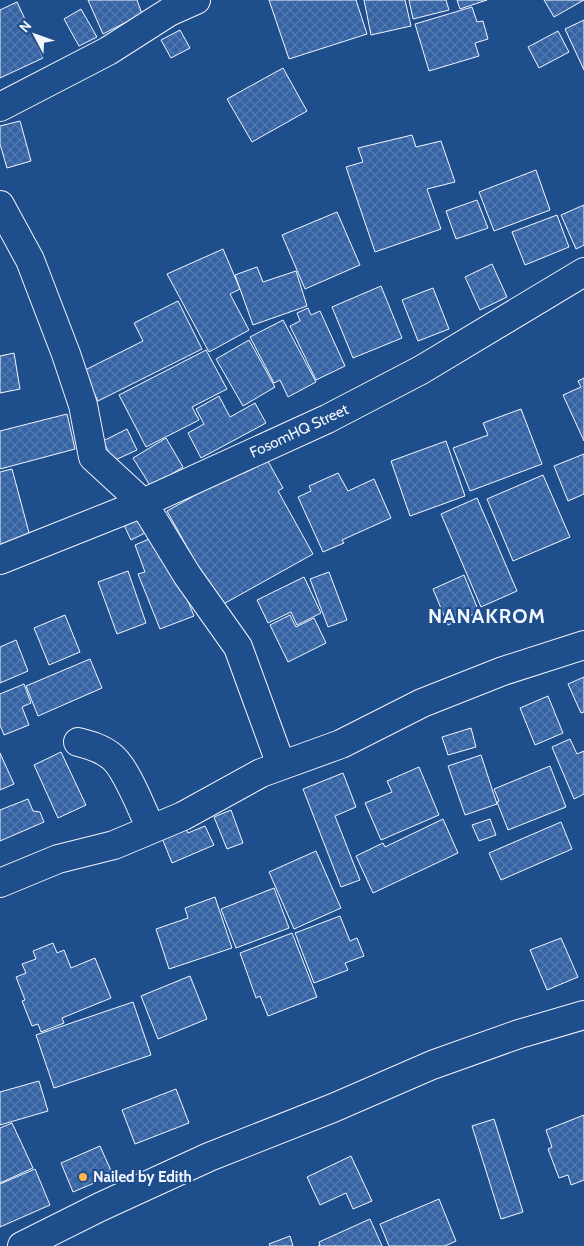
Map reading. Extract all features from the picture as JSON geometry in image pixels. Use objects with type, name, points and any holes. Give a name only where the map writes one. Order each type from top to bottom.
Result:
[{"type":"street","points":[[0,107],[108,51],[167,6],[196,0]]},
{"type":"street","points":[[0,205],[30,260],[66,354],[83,405],[93,457],[143,503],[187,575],[238,647],[282,765]]},
{"type":"street","name":"FosomHQ Street","points":[[0,560],[143,503],[327,419],[421,370],[584,272]]},
{"type":"street","points":[[0,883],[58,859],[114,845],[183,816],[261,773],[341,744],[422,703],[503,671],[584,645]]},
{"type":"street","points":[[78,742],[96,746],[112,756],[121,768],[151,829]]},
{"type":"street","points":[[22,1246],[100,1206],[209,1157],[333,1108],[432,1065],[519,1034],[584,1015]]},
{"type":"building","points":[[88,0],[137,0],[142,14],[103,34]]},
{"type":"building","points":[[269,0],[356,0],[367,34],[289,59]]},
{"type":"building","points":[[364,0],[405,0],[411,26],[371,35]]},
{"type":"building","points":[[409,0],[446,0],[449,10],[413,19]]},
{"type":"building","points":[[457,0],[487,0],[460,9]]},
{"type":"building","points":[[544,0],[584,0],[554,17]]},
{"type":"building","points":[[17,2],[43,58],[0,78],[0,10]]},
{"type":"building","points":[[472,7],[477,22],[483,21],[488,39],[475,43],[479,56],[429,71],[415,24]]},
{"type":"building","points":[[81,9],[97,37],[79,46],[64,19]]},
{"type":"building","points":[[584,20],[584,70],[565,29]]},
{"type":"building","points":[[180,30],[190,48],[171,58],[161,40]]},
{"type":"building","points":[[558,31],[569,52],[539,68],[528,47]]},
{"type":"building","points":[[283,68],[307,111],[252,142],[227,99]]},
{"type":"building","points":[[20,121],[31,161],[7,168],[0,144],[0,126]]},
{"type":"building","points":[[412,135],[416,147],[441,141],[455,182],[427,189],[441,229],[375,252],[346,167],[363,162],[358,148]]},
{"type":"building","points":[[536,170],[550,210],[494,231],[479,192]]},
{"type":"building","points":[[477,200],[488,228],[456,239],[446,211]]},
{"type":"building","points":[[584,205],[584,245],[576,249],[561,215]]},
{"type":"building","points":[[337,212],[360,265],[305,289],[282,235]]},
{"type":"building","points":[[557,215],[569,247],[525,265],[512,232]]},
{"type":"building","points":[[223,249],[240,289],[230,294],[249,330],[209,352],[167,274]]},
{"type":"building","points":[[492,264],[507,297],[480,310],[465,277]]},
{"type":"building","points":[[257,267],[263,282],[296,271],[307,306],[253,325],[235,275]]},
{"type":"building","points":[[381,286],[402,338],[353,358],[332,307]]},
{"type":"building","points":[[433,288],[449,329],[418,341],[402,300]]},
{"type":"building","points":[[178,301],[202,349],[98,401],[83,371],[143,341],[134,323]]},
{"type":"building","points":[[308,308],[311,315],[320,311],[345,366],[316,380],[290,326],[300,321],[297,313]]},
{"type":"building","points":[[283,320],[316,382],[288,397],[280,380],[274,383],[250,337]]},
{"type":"building","points":[[249,340],[275,387],[243,406],[216,359]]},
{"type":"building","points":[[206,350],[227,389],[192,407],[199,420],[146,447],[119,395]]},
{"type":"building","points":[[14,353],[20,389],[0,393],[0,356]]},
{"type":"building","points":[[584,378],[584,441],[563,395],[581,387],[578,381]]},
{"type":"building","points":[[219,396],[230,417],[255,403],[266,423],[201,458],[188,433],[204,424],[196,409]]},
{"type":"building","points":[[521,409],[542,464],[470,491],[453,448],[488,435],[483,423]]},
{"type":"building","points":[[67,414],[75,449],[0,469],[0,431]]},
{"type":"building","points":[[127,429],[137,450],[113,461],[103,441]]},
{"type":"building","points":[[166,438],[183,467],[151,487],[133,458]]},
{"type":"building","points":[[446,441],[465,496],[410,516],[391,461]]},
{"type":"building","points":[[584,454],[584,494],[568,501],[554,466]]},
{"type":"building","points":[[265,456],[283,488],[278,491],[313,554],[220,606],[167,511]]},
{"type":"building","points":[[12,469],[31,540],[0,549],[0,472]]},
{"type":"building","points":[[338,473],[348,491],[374,479],[391,518],[342,540],[344,543],[323,552],[298,497],[311,491],[309,486]]},
{"type":"building","points":[[543,475],[570,537],[513,561],[487,499]]},
{"type":"building","points":[[477,498],[517,591],[481,607],[441,514]]},
{"type":"building","points":[[142,516],[149,531],[131,540],[124,525]]},
{"type":"building","points":[[154,537],[166,567],[173,564],[194,616],[160,629],[138,574],[145,572],[135,545]]},
{"type":"building","points":[[128,571],[146,623],[117,634],[98,582]]},
{"type":"building","points":[[329,572],[347,620],[328,627],[310,579]]},
{"type":"building","points":[[464,575],[479,612],[448,625],[433,589]]},
{"type":"building","points":[[304,577],[321,613],[297,625],[291,612],[268,623],[257,600]]},
{"type":"building","points":[[65,615],[80,652],[49,665],[34,628]]},
{"type":"building","points":[[290,615],[296,627],[314,618],[326,643],[288,662],[270,625]]},
{"type":"building","points":[[16,640],[28,671],[0,683],[0,647]]},
{"type":"building","points":[[90,659],[102,688],[38,716],[26,686]]},
{"type":"building","points":[[584,677],[584,712],[581,713],[568,684]]},
{"type":"building","points":[[24,684],[31,703],[22,707],[29,725],[4,735],[0,725],[0,694]]},
{"type":"building","points":[[548,696],[563,733],[535,745],[520,708]]},
{"type":"building","points":[[471,728],[476,747],[448,755],[442,737]]},
{"type":"building","points":[[570,739],[577,754],[584,751],[584,794],[574,799],[552,747]]},
{"type":"building","points":[[61,752],[86,805],[58,818],[34,765]]},
{"type":"building","points":[[0,753],[14,784],[0,790]]},
{"type":"building","points":[[481,755],[497,804],[465,815],[448,766]]},
{"type":"building","points":[[550,766],[566,807],[508,830],[494,789]]},
{"type":"building","points":[[419,767],[439,815],[381,840],[365,803],[392,792],[387,781]]},
{"type":"building","points":[[343,773],[356,807],[335,816],[360,880],[341,887],[303,789]]},
{"type":"building","points":[[28,799],[33,811],[40,812],[44,822],[0,841],[0,810]]},
{"type":"building","points":[[231,810],[243,843],[227,849],[214,817]]},
{"type":"building","points":[[443,819],[458,853],[373,893],[356,856],[383,843],[385,847]]},
{"type":"building","points":[[490,819],[496,835],[479,841],[472,825]]},
{"type":"building","points":[[561,822],[572,849],[501,880],[489,853]]},
{"type":"building","points":[[183,823],[188,833],[205,826],[214,845],[172,863],[160,833]]},
{"type":"building","points":[[316,851],[341,908],[294,929],[269,872]]},
{"type":"building","points":[[274,888],[289,928],[236,948],[221,909]]},
{"type":"building","points":[[215,897],[232,948],[169,969],[156,929],[188,918],[185,908]]},
{"type":"building","points":[[340,916],[350,941],[357,938],[364,956],[345,963],[348,970],[314,983],[295,933]]},
{"type":"building","points":[[292,933],[317,997],[268,1016],[260,996],[256,998],[240,953]]},
{"type":"building","points":[[561,938],[578,977],[547,990],[530,950]]},
{"type":"building","points":[[53,943],[57,953],[64,950],[71,968],[95,958],[111,998],[62,1018],[64,1023],[41,1032],[38,1024],[32,1026],[22,1001],[25,1000],[16,977],[26,973],[22,964],[36,959],[33,951]]},
{"type":"building","points":[[190,976],[207,1019],[158,1039],[141,996]]},
{"type":"building","points":[[133,1002],[151,1055],[54,1088],[36,1035]]},
{"type":"building","points":[[39,1081],[48,1111],[0,1125],[0,1092]]},
{"type":"building","points":[[176,1089],[189,1123],[135,1144],[122,1110]]},
{"type":"building","points":[[584,1115],[584,1180],[571,1185],[568,1175],[559,1178],[548,1149],[552,1147],[546,1130]]},
{"type":"building","points":[[494,1119],[523,1212],[501,1219],[472,1126]]},
{"type":"building","points":[[12,1123],[33,1168],[0,1183],[0,1128]]},
{"type":"building","points":[[100,1146],[113,1175],[73,1192],[61,1163]]},
{"type":"building","points":[[351,1156],[372,1201],[353,1209],[346,1193],[320,1205],[307,1177]]},
{"type":"building","points":[[35,1169],[50,1205],[0,1227],[0,1184]]},
{"type":"building","points":[[439,1199],[456,1241],[445,1246],[389,1246],[380,1224]]},
{"type":"building","points":[[370,1219],[382,1246],[318,1246],[320,1245],[319,1242]]},
{"type":"building","points":[[290,1236],[293,1246],[270,1246],[269,1244]]},
{"type":"place","name":"Nailed by Edith","points":[[83,1177]]},
{"type":"district","name":"NANAKROM","points":[[487,616]]}]
